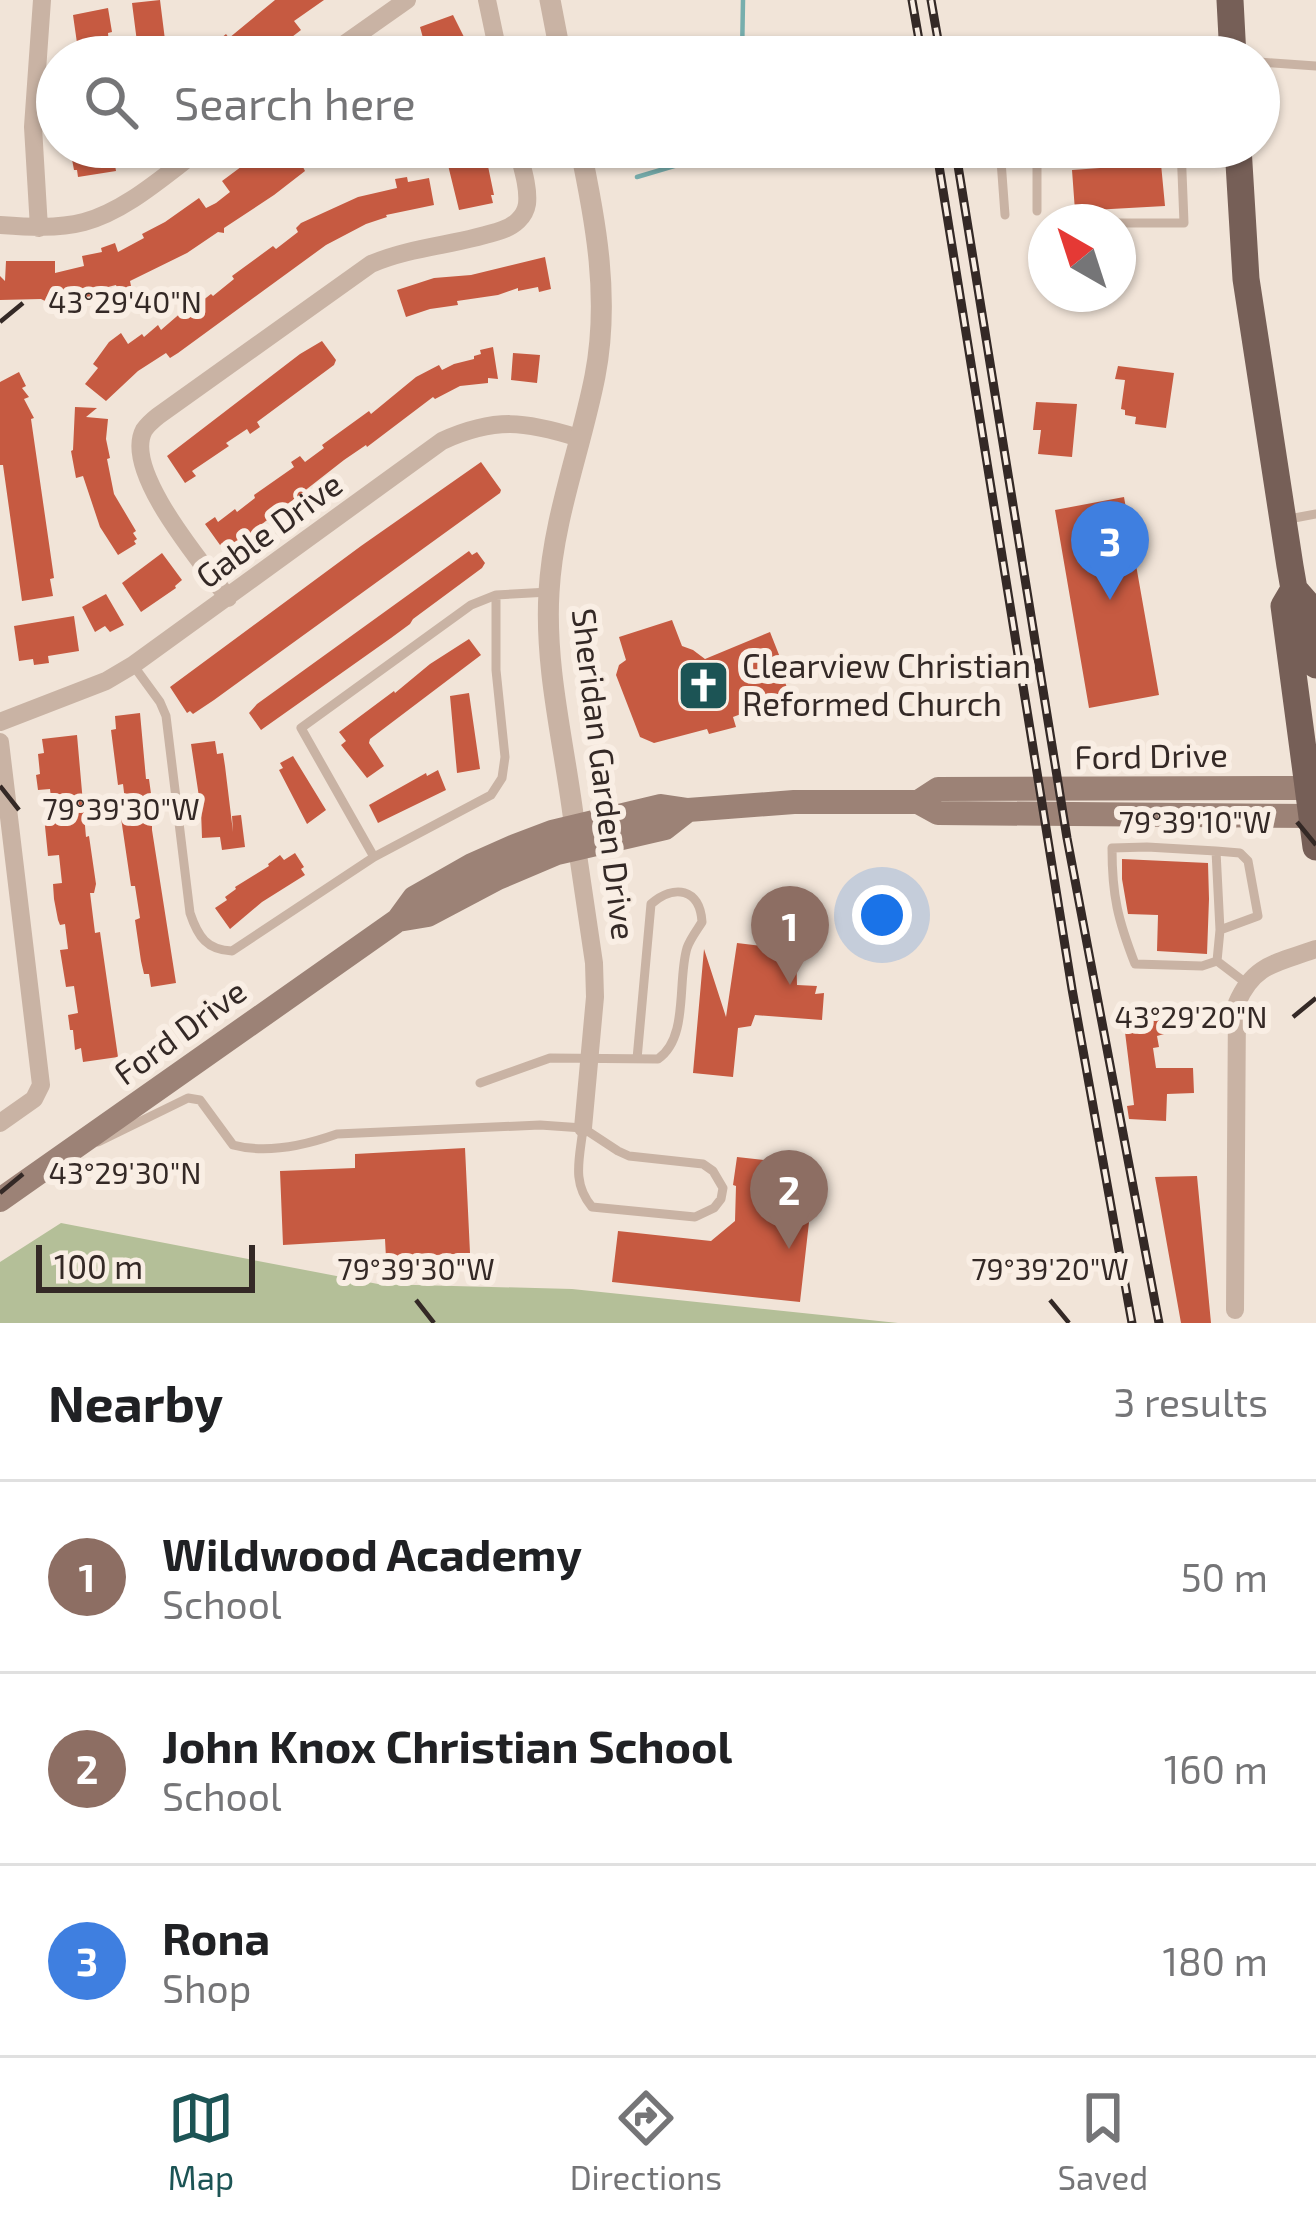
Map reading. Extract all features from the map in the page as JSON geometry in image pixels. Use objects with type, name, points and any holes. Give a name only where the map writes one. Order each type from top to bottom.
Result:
[{"type":"main road","points":[[1230,0],[1232,36]]},
{"type":"main road","points":[[1239,168],[1246,279],[1283,520],[1294,589],[1307,604],[1316,665]]},
{"type":"main road","points":[[1294,589],[1284,606],[1316,847]]},
{"type":"main road","name":"Ford Drive","points":[[0,1199],[398,920],[428,915],[576,837],[661,806],[688,810],[794,802],[918,802],[938,789],[1313,802]]},
{"type":"street","points":[[39,36],[42,0]]},
{"type":"street","points":[[356,36],[407,0]]},
{"type":"street","points":[[487,0],[495,36]]},
{"type":"street","points":[[550,0],[557,36]]},
{"type":"street","points":[[36,85],[33,128],[39,227]]},
{"type":"street","points":[[0,225],[39,227],[86,221],[127,202],[174,168]]},
{"type":"street","points":[[228,598],[159,504],[143,464],[140,446],[145,430],[371,264],[396,253],[505,230],[527,207],[522,168]]},
{"type":"street","name":"Sheridan Garden Drive","points":[[583,1128],[594,963],[557,716],[549,592],[558,527],[595,373],[602,305],[597,234],[584,168]]},
{"type":"street","name":"Gable Drive","points":[[0,722],[106,681],[133,665],[442,441],[492,423],[519,422],[579,438]]},
{"type":"street","points":[[0,742],[41,1085],[34,1099],[0,1123]]},
{"type":"street","points":[[0,933],[21,930]]},
{"type":"street","points":[[1234,1310],[1237,1003],[1246,983],[1262,968],[1316,949]]},
{"type":"lane","points":[[1280,63],[1316,66]]},
{"type":"lane","points":[[1002,168],[1005,215]]},
{"type":"lane","points":[[1037,168],[1037,204]]},
{"type":"lane","points":[[1136,223],[1184,223],[1182,168]]},
{"type":"lane","points":[[1283,520],[1316,514]]},
{"type":"lane","points":[[374,857],[302,728],[471,605],[496,595],[549,592]]},
{"type":"lane","points":[[133,665],[166,716],[196,932],[207,945],[232,951],[374,857],[490,795],[502,778],[505,757],[496,670],[496,595]]},
{"type":"lane","points":[[1217,961],[1202,966],[1135,964],[1112,890],[1112,848],[1246,856],[1258,916],[1220,930]]},
{"type":"lane","points":[[1216,851],[1217,961]]},
{"type":"lane","points":[[480,1083],[550,1058],[589,1056],[638,1059],[658,1059],[669,1052],[676,1036],[687,946],[702,922],[699,906],[684,892],[668,892],[651,904],[638,1059]]},
{"type":"lane","points":[[1217,961],[1246,983]]},
{"type":"lane","points":[[62,1157],[188,1098],[200,1100],[239,1148],[313,1142],[337,1134],[540,1125],[583,1128],[629,1156],[703,1164],[720,1180],[721,1199],[695,1217],[592,1207],[580,1190],[583,1128]]},
{"type":"green space","points":[[61,1223],[378,1284],[572,1289],[898,1323],[0,1323],[0,1262]]},
{"type":"building","points":[[160,0],[164,36],[136,36],[132,3]]},
{"type":"building","points":[[275,0],[324,0],[294,21],[301,30],[293,36],[231,36]]},
{"type":"building","points":[[108,8],[112,32],[76,36],[73,15]]},
{"type":"building","points":[[453,15],[464,36],[422,36],[420,27]]},
{"type":"building","points":[[116,168],[116,171],[78,177],[74,170]]},
{"type":"building","points":[[240,168],[305,171],[224,228],[224,233],[218,232],[130,281],[131,286],[96,290],[97,295],[63,301],[57,307],[41,299],[0,300],[0,276],[5,281],[6,261],[55,261],[55,273],[84,266],[82,256],[102,252],[101,248],[115,243],[118,252],[199,198],[206,208],[216,203],[230,192],[222,181]]},
{"type":"building","points":[[449,168],[488,168],[493,203],[459,210]]},
{"type":"building","points":[[1161,168],[1165,206],[1074,204],[1072,170]]},
{"type":"building","points":[[407,177],[408,182],[429,178],[434,205],[386,215],[326,245],[178,353],[170,358],[166,353],[138,371],[106,401],[85,384],[98,368],[93,364],[121,333],[128,344],[158,325],[161,330],[191,304],[193,308],[213,296],[273,246],[276,249],[298,232],[301,223],[358,197],[397,188],[395,179]]},
{"type":"building","points":[[545,257],[551,289],[539,292],[538,287],[518,288],[406,317],[397,290],[434,278],[471,275]]},
{"type":"building","points":[[322,341],[336,360],[334,365],[257,422],[260,427],[250,434],[247,429],[226,443],[229,446],[192,471],[196,476],[185,483],[167,456]]},
{"type":"building","points":[[493,347],[498,379],[488,378],[488,383],[460,386],[433,397],[234,546],[220,545],[205,524],[237,512],[294,467],[291,462],[300,456],[305,462],[416,377],[439,365],[442,370],[474,359],[480,350]]},
{"type":"building","points":[[513,353],[540,355],[537,383],[511,380]]},
{"type":"building","points":[[1118,366],[1174,373],[1166,428],[1135,424],[1136,417],[1125,415],[1121,409],[1125,380],[1115,379]]},
{"type":"building","points":[[19,372],[29,397],[24,399],[34,418],[54,578],[50,579],[53,596],[22,601],[0,465],[0,382]]},
{"type":"building","points":[[1036,402],[1077,404],[1072,457],[1038,454],[1041,430],[1033,430]]},
{"type":"building","points":[[75,407],[97,408],[86,417],[108,419],[107,459],[114,494],[137,539],[118,555],[100,527],[83,476],[76,478],[71,451]]},
{"type":"building","points":[[481,462],[500,493],[214,700],[187,713],[170,687]]},
{"type":"building","points":[[1124,497],[1159,695],[1089,708],[1055,510]]},
{"type":"building","points":[[469,551],[477,552],[485,563],[482,568],[261,730],[249,713],[257,704]]},
{"type":"building","points":[[162,553],[182,580],[141,612],[122,583]]},
{"type":"building","points":[[106,594],[124,625],[95,632],[82,607]]},
{"type":"building","points":[[74,616],[79,651],[48,656],[49,663],[19,661],[14,626]]},
{"type":"building","name":"Clearview Christian Reformed Church","points":[[672,620],[682,646],[705,659],[770,632],[790,696],[733,717],[736,727],[654,743],[640,737],[616,675],[626,660],[619,637]]},
{"type":"building","points":[[469,639],[481,655],[370,739],[384,766],[367,778],[341,745],[346,741],[339,732]]},
{"type":"building","points":[[469,693],[480,769],[457,773],[450,696]]},
{"type":"building","points":[[140,713],[176,983],[151,987],[141,961],[135,920],[140,918],[121,818],[127,817],[123,784],[118,785],[111,730],[116,729],[115,716]]},
{"type":"building","points":[[77,735],[86,837],[96,884],[90,893],[95,933],[100,932],[118,1057],[83,1062],[70,1030],[68,1015],[78,1013],[74,986],[66,987],[60,950],[68,949],[65,924],[60,925],[54,899],[53,884],[62,883],[59,855],[48,856],[44,816],[53,814],[50,789],[38,790],[36,775],[40,774],[38,754],[44,753],[42,739]]},
{"type":"building","points":[[215,741],[217,754],[223,753],[233,832],[232,816],[241,815],[245,847],[222,850],[220,837],[202,838],[191,744]]},
{"type":"building","points":[[293,756],[326,810],[307,824],[279,770],[283,768],[280,763]]},
{"type":"building","points":[[438,770],[446,790],[378,823],[369,805]]},
{"type":"building","points":[[295,853],[305,875],[230,929],[215,908],[235,887],[280,855],[284,860]]},
{"type":"building","points":[[1122,859],[1208,863],[1207,954],[1157,951],[1158,915],[1128,914]]},
{"type":"building","points":[[737,943],[796,950],[797,985],[817,986],[815,994],[824,993],[822,1020],[755,1015],[751,1026],[738,1028],[733,1077],[693,1073],[704,949],[726,1017]]},
{"type":"building","points":[[1162,1018],[1164,1034],[1157,1036],[1159,1047],[1153,1048],[1156,1068],[1193,1068],[1194,1093],[1167,1094],[1166,1121],[1129,1119],[1127,1106],[1134,1105],[1124,1024]]},
{"type":"building","points":[[465,1148],[470,1253],[386,1258],[385,1239],[283,1245],[280,1171],[355,1168],[355,1154]]},
{"type":"building","points":[[737,1157],[815,1169],[800,1302],[612,1282],[618,1231],[711,1241],[735,1221]]},
{"type":"building","points":[[1197,1176],[1211,1323],[1181,1323],[1155,1177]]},
{"type":"waterway","points":[[742,36],[743,0]]},
{"type":"waterway","points":[[637,177],[667,168]]},
{"type":"railway","points":[[912,0],[918,36]]},
{"type":"railway","points":[[931,0],[937,36]]},
{"type":"railway","points":[[939,168],[1072,989],[1132,1323]]},
{"type":"railway","points":[[958,168],[1067,838],[1159,1323]]},
{"type":"place","name":"Rona","points":[[1110,600]]},
{"type":"place","name":"Clearview Christian Reformed Church","points":[[703,685]]},
{"type":"place","name":"Wildwood Academy","points":[[790,985]]},
{"type":"place","name":"John Knox Christian School","points":[[789,1249]]}]
